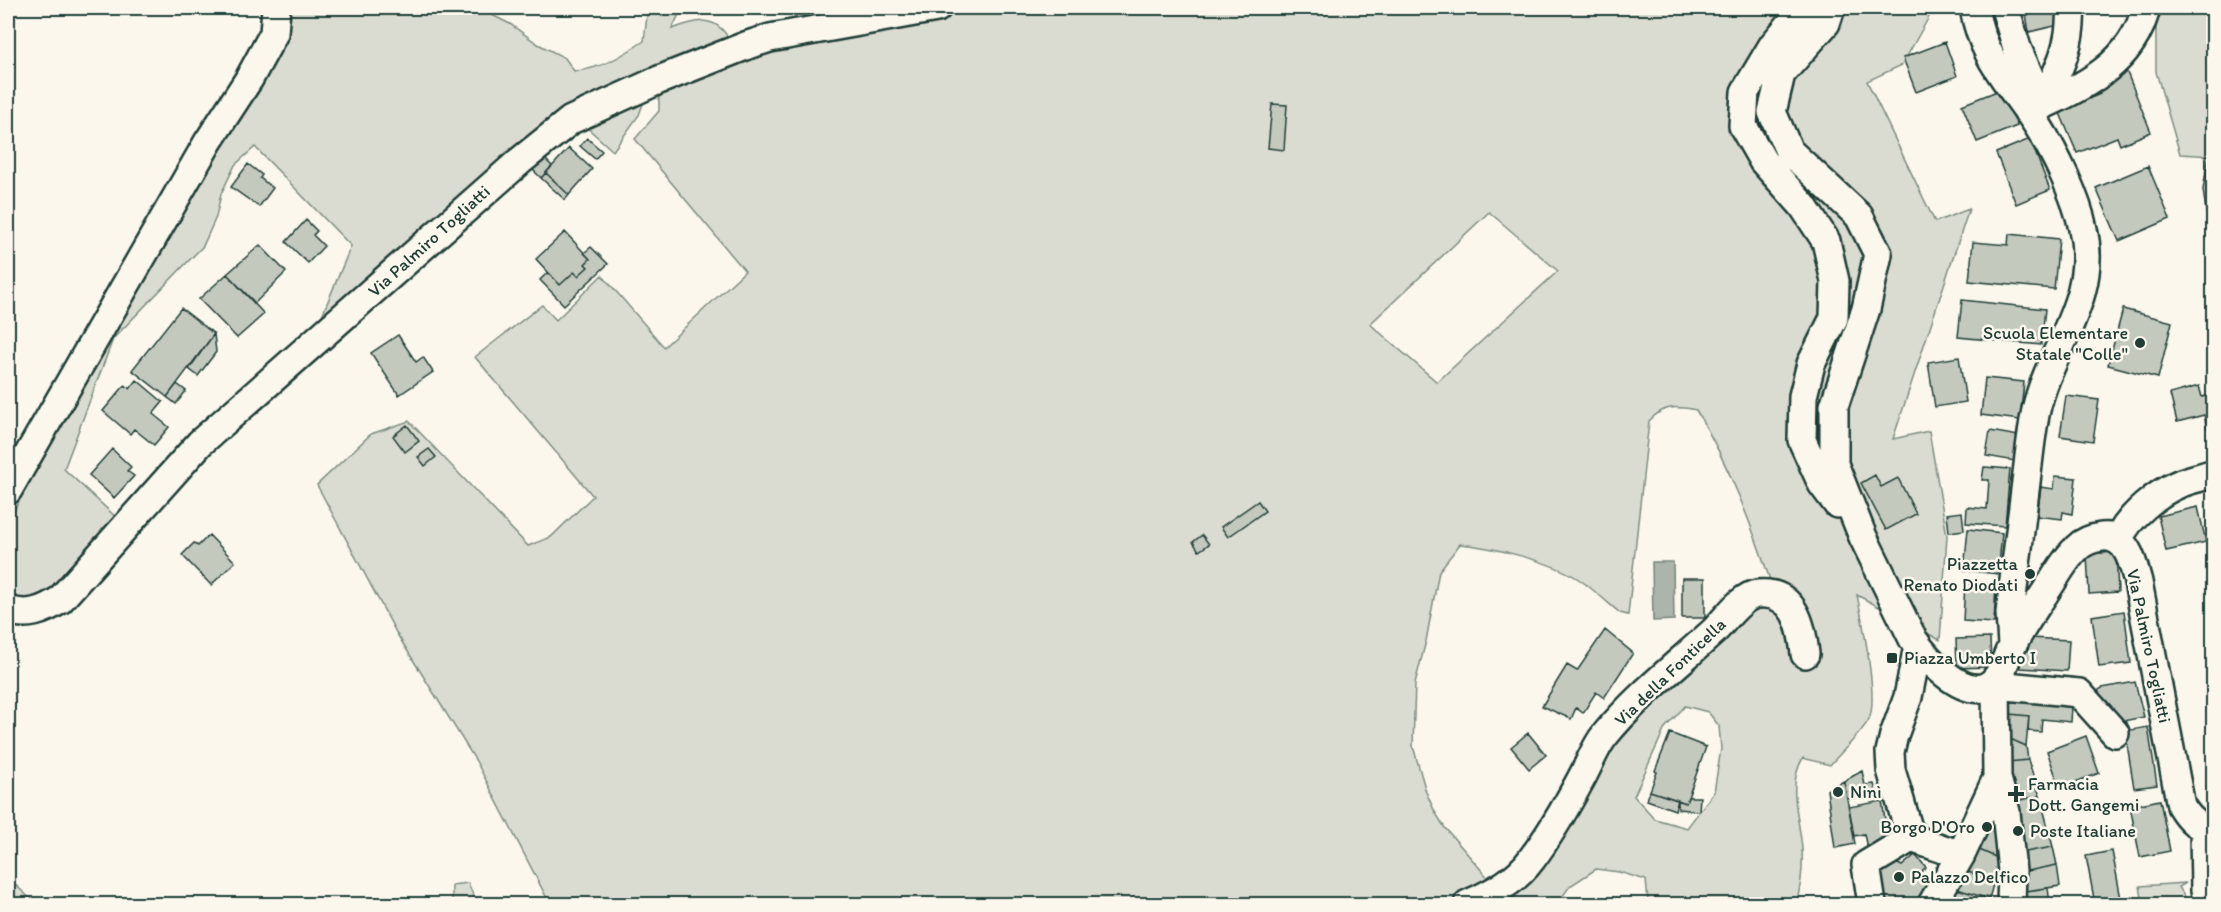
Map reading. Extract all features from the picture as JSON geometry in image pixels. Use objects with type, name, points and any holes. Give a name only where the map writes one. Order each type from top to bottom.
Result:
[{"type":"street","points":[[8,490],[208,142],[249,79],[274,33],[276,8]]},
{"type":"street","name":"Via Palmiro Togliatti","points":[[8,610],[30,613],[46,609],[60,600],[200,443],[520,161],[571,120],[694,65],[770,38],[937,8]]},
{"type":"street","points":[[1804,8],[1773,45],[1745,92],[1743,126],[1763,160],[1803,206],[1826,241],[1835,281],[1834,318],[1811,364],[1803,396],[1802,440],[1822,484],[1863,537]]},
{"type":"street","points":[[1831,8],[1826,23],[1781,74],[1772,112],[1790,151],[1859,216],[1878,254],[1866,309],[1834,406],[1834,465],[1863,537],[1918,646],[1940,670],[1968,686],[1984,687],[1996,682],[2079,693],[2115,733]]},
{"type":"street","points":[[1974,8],[1989,56],[2035,108]]},
{"type":"street","points":[[2005,8],[2046,140],[2078,208],[2085,239],[2086,266],[2078,308],[2047,376],[2035,417],[2010,613],[2012,645]]},
{"type":"street","points":[[2035,108],[2067,48],[2071,30],[2070,8]]},
{"type":"street","points":[[2035,108],[2095,78],[2113,65],[2133,42],[2146,8]]},
{"type":"street","points":[[2011,904],[2012,871],[2007,824],[1997,778],[1996,682],[2012,645],[2067,560],[2079,546],[2099,537],[2112,537],[2118,540],[2126,524],[2140,510],[2179,484],[2214,473]]},
{"type":"street","name":"Via Palmiro Togliatti","points":[[2118,540],[2129,554],[2138,582],[2181,806],[2191,820],[2209,830]]},
{"type":"street","name":"Via della Fonticella","points":[[1468,904],[1497,891],[1530,863],[1564,812],[1604,736],[1665,672],[1714,631],[1737,605],[1756,594],[1775,595],[1786,603],[1798,617],[1803,631],[1805,654]]},
{"type":"street","points":[[1911,838],[1891,770],[1890,752],[1908,697],[1918,646]]},
{"type":"street","points":[[1932,904],[1961,855],[1997,778]]},
{"type":"street","points":[[2209,830],[2205,891],[2212,904]]},
{"type":"street","points":[[1872,904],[1866,865],[1911,838],[1961,855]]},
{"type":"shaded area","points":[[281,8],[443,8],[453,13],[484,11],[510,24],[538,44],[565,58],[574,71],[602,65],[644,41],[647,16],[643,8],[682,8],[672,29],[689,23],[711,22],[724,31],[729,39],[659,66],[313,337],[351,246],[255,147],[235,165],[221,194],[216,217],[203,246],[113,339],[64,469],[118,519],[54,590],[32,599],[19,598],[8,592],[8,524],[32,473]]},
{"type":"shaded area","points":[[947,8],[1934,8],[1902,65],[1867,81],[1935,222],[1969,209],[1893,439],[1929,431],[1947,536],[1940,640],[1857,595],[1869,659],[1872,709],[1862,730],[1830,765],[1803,758],[1798,768],[1795,779],[1795,802],[1802,863],[1796,904],[1646,904],[1648,901],[1646,880],[1619,872],[1596,869],[1570,886],[1557,904],[1476,904],[1499,893],[1607,738],[1772,586],[1739,496],[1696,410],[1670,408],[1660,412],[1649,421],[1628,615],[1620,613],[1569,573],[1539,561],[1489,548],[1460,544],[1439,571],[1426,641],[1415,683],[1413,746],[1426,792],[1435,812],[1445,828],[1496,887],[1460,904],[550,904],[476,761],[397,634],[317,485],[371,434],[409,421],[528,546],[551,537],[593,496],[475,357],[542,305],[556,320],[602,275],[664,347],[745,271],[635,139],[659,111],[659,94],[770,44]],"holes":[[[1489,212],[1558,271],[1437,382],[1370,324]],[[1685,706],[1708,712],[1719,726],[1721,749],[1714,792],[1687,828],[1655,819],[1634,796],[1665,728]]]},
{"type":"shaded area","points":[[2156,8],[2213,8],[2213,156],[2180,154],[2156,72]]},
{"type":"shaded area","points":[[644,101],[639,115],[613,151],[582,123]]},
{"type":"shaded area","points":[[1652,562],[1673,562],[1674,620],[1653,621]]},
{"type":"shaded area","points":[[8,878],[36,904],[8,904]]},
{"type":"shaded area","points":[[468,883],[477,904],[452,904],[452,885]]},
{"type":"shaded area","points":[[2186,883],[2179,887],[2185,897],[2180,900],[2182,904],[2143,904],[2140,886]]},
{"type":"building","points":[[2025,8],[2063,8],[2063,24],[2029,32]]},
{"type":"building","points":[[1945,42],[1957,76],[1916,92],[1903,58]]},
{"type":"building","points":[[2126,70],[2151,132],[2120,145],[2117,137],[2077,153],[2059,111],[2100,94],[2095,83]]},
{"type":"building","points":[[2002,89],[2017,126],[1977,142],[1962,105]]},
{"type":"building","points":[[1272,104],[1287,105],[1284,150],[1268,148]]},
{"type":"building","points":[[587,138],[602,151],[595,159],[580,146]]},
{"type":"building","points":[[2030,139],[2050,190],[2016,204],[1996,153]]},
{"type":"building","points":[[569,148],[592,169],[569,195],[546,173]]},
{"type":"building","points":[[2209,154],[2214,155],[2214,224],[2208,224],[2203,190]]},
{"type":"building","points":[[542,156],[552,166],[541,178],[531,168]]},
{"type":"building","points":[[248,164],[273,188],[259,207],[231,187]]},
{"type":"building","points":[[2148,166],[2170,219],[2119,241],[2096,188]]},
{"type":"building","points":[[546,173],[569,195],[565,200],[541,178]]},
{"type":"building","points":[[306,220],[317,231],[313,235],[324,246],[308,263],[286,242]]},
{"type":"building","points":[[565,232],[590,259],[585,264],[588,267],[578,276],[574,272],[560,285],[536,259]]},
{"type":"building","points":[[2009,234],[2059,239],[2054,289],[1969,281],[1973,242],[2008,245]]},
{"type":"building","points":[[260,245],[286,272],[255,303],[227,274]]},
{"type":"building","points":[[591,247],[608,264],[564,305],[540,280],[548,272],[560,285],[574,272],[578,276],[588,267],[585,264],[590,259],[584,253]]},
{"type":"building","points":[[227,274],[264,314],[237,338],[199,299]]},
{"type":"building","points":[[1962,300],[2045,309],[2041,345],[1958,337]]},
{"type":"building","points":[[181,308],[214,334],[167,397],[132,370]]},
{"type":"building","name":"Scuola Elementare Statale \"Colle\"","points":[[2123,309],[2172,322],[2158,378],[2108,365]]},
{"type":"building","points":[[214,334],[216,352],[198,376],[189,369]]},
{"type":"building","points":[[398,335],[416,362],[423,357],[433,372],[399,395],[371,353]]},
{"type":"building","points":[[1959,357],[1966,402],[1935,407],[1928,362]]},
{"type":"building","points":[[1985,378],[2024,382],[2020,420],[1981,415]]},
{"type":"building","points":[[137,380],[163,402],[153,414],[169,427],[154,445],[134,429],[130,434],[103,411],[125,385],[130,389]]},
{"type":"building","points":[[177,384],[186,391],[176,404],[167,397]]},
{"type":"building","points":[[2199,386],[2202,397],[2214,394],[2214,426],[2207,428],[2204,415],[2177,422],[2170,394]]},
{"type":"building","points":[[2066,396],[2099,400],[2093,441],[2060,436]]},
{"type":"building","points":[[407,425],[419,441],[405,452],[393,436]]},
{"type":"building","points":[[1990,431],[2019,436],[2015,461],[1986,456]]},
{"type":"building","points":[[112,449],[131,467],[127,471],[134,476],[114,498],[89,475]]},
{"type":"building","points":[[429,449],[436,457],[425,466],[418,457]]},
{"type":"building","points":[[1984,467],[2010,469],[2005,526],[1966,523],[1967,507],[1987,509],[1989,480],[1982,480]]},
{"type":"building","points":[[1875,475],[1881,487],[1898,478],[1916,514],[1886,530],[1861,483]]},
{"type":"building","points":[[2055,476],[2076,478],[2072,514],[2063,512],[2062,519],[2037,516],[2041,487],[2054,489]]},
{"type":"building","points":[[1258,501],[1265,511],[1228,537],[1221,527]]},
{"type":"building","points":[[2198,507],[2206,542],[2166,551],[2158,516]]},
{"type":"building","points":[[1962,512],[1964,530],[1949,532],[1947,514]]},
{"type":"building","points":[[1968,529],[2002,533],[1998,574],[1964,570]]},
{"type":"building","points":[[209,535],[235,562],[211,585],[182,555],[194,543],[198,546]]},
{"type":"building","points":[[1202,535],[1209,544],[1199,551],[1193,542]]},
{"type":"building","points":[[2116,552],[2118,592],[2089,594],[2087,554]]},
{"type":"building","points":[[1682,578],[1705,578],[1705,618],[1682,618]]},
{"type":"building","points":[[1965,583],[1996,585],[1994,623],[1963,621]]},
{"type":"building","points":[[2124,611],[2131,663],[2099,667],[2092,616]]},
{"type":"building","points":[[1605,630],[1633,653],[1604,698],[1596,692],[1583,713],[1576,708],[1571,719],[1542,706],[1567,665],[1577,671]]},
{"type":"building","points":[[1990,638],[1991,667],[1957,668],[1956,639]]},
{"type":"building","points":[[2029,638],[2069,640],[2067,671],[2020,668],[2021,651],[2028,651]]},
{"type":"building","points":[[2135,682],[2144,717],[2113,723],[2092,695],[2102,688]]},
{"type":"building","points":[[2013,688],[2072,705],[2071,722],[2042,719],[2041,732],[2028,731],[2029,716],[2010,714]]},
{"type":"building","points":[[2010,714],[2029,716],[2026,746],[2008,738]]},
{"type":"building","points":[[2148,727],[2157,785],[2134,788],[2125,731]]},
{"type":"building","points":[[1528,733],[1546,755],[1529,769],[1511,747]]},
{"type":"building","points":[[1670,733],[1706,747],[1686,803],[1650,791]]},
{"type":"building","points":[[2086,736],[2099,773],[2060,788],[2047,751]]},
{"type":"building","points":[[2008,738],[2026,746],[2028,760],[2008,762]]},
{"type":"building","points":[[2028,760],[2040,796],[2010,802],[2008,762]]},
{"type":"building","points":[[1862,771],[1865,785],[1874,784],[1877,795],[1847,799],[1844,781]]},
{"type":"building","points":[[1844,781],[1855,844],[1835,848],[1827,790]]},
{"type":"building","points":[[1650,791],[1678,800],[1675,810],[1647,800]]},
{"type":"building","points":[[2040,796],[2053,847],[2014,854],[2010,802]]},
{"type":"building","points":[[1688,797],[1700,797],[1699,811],[1678,809],[1678,800],[1686,803]]},
{"type":"building","points":[[2160,800],[2170,851],[2140,857],[2130,806]]},
{"type":"building","points":[[1882,801],[1889,844],[1867,848],[1864,834],[1854,836],[1849,807]]},
{"type":"building","points":[[1986,821],[1998,826],[2000,859],[1975,848]]},
{"type":"building","points":[[2053,847],[2057,865],[2017,873],[2014,854]]},
{"type":"building","points":[[1975,848],[2000,859],[1994,881],[1963,870]]},
{"type":"building","points":[[2112,851],[2122,904],[2095,904],[2086,856]]},
{"type":"building","name":"Palazzo Delfico","points":[[1915,855],[1926,867],[1918,875],[1933,887],[1922,904],[1883,904],[1871,869],[1892,861],[1902,866]]},
{"type":"building","points":[[2057,865],[2060,886],[2019,892],[2017,873]]},
{"type":"building","points":[[1963,870],[1994,881],[1989,899],[1954,888]]},
{"type":"building","points":[[1954,888],[1989,899],[1988,904],[1943,904]]},
{"type":"building","points":[[2048,888],[2050,904],[2021,904],[2019,892]]},
{"type":"place","name":"Scuola Elementare Statale \"Colle\"","points":[[2140,343]]},
{"type":"place","name":"Piazzetta Renato Diodati","points":[[2030,574]]},
{"type":"place","name":"Piazza Umberto I","points":[[1892,658]]},
{"type":"place","name":"Ninì","points":[[1838,792]]},
{"type":"place","name":"Farmacia Dott. Gangemi","points":[[2016,794]]},
{"type":"place","name":"Borgo D'Oro","points":[[1987,827]]},
{"type":"place","name":"Poste Italiane","points":[[2018,831]]},
{"type":"place","name":"Palazzo Delfico","points":[[1899,877]]}]
